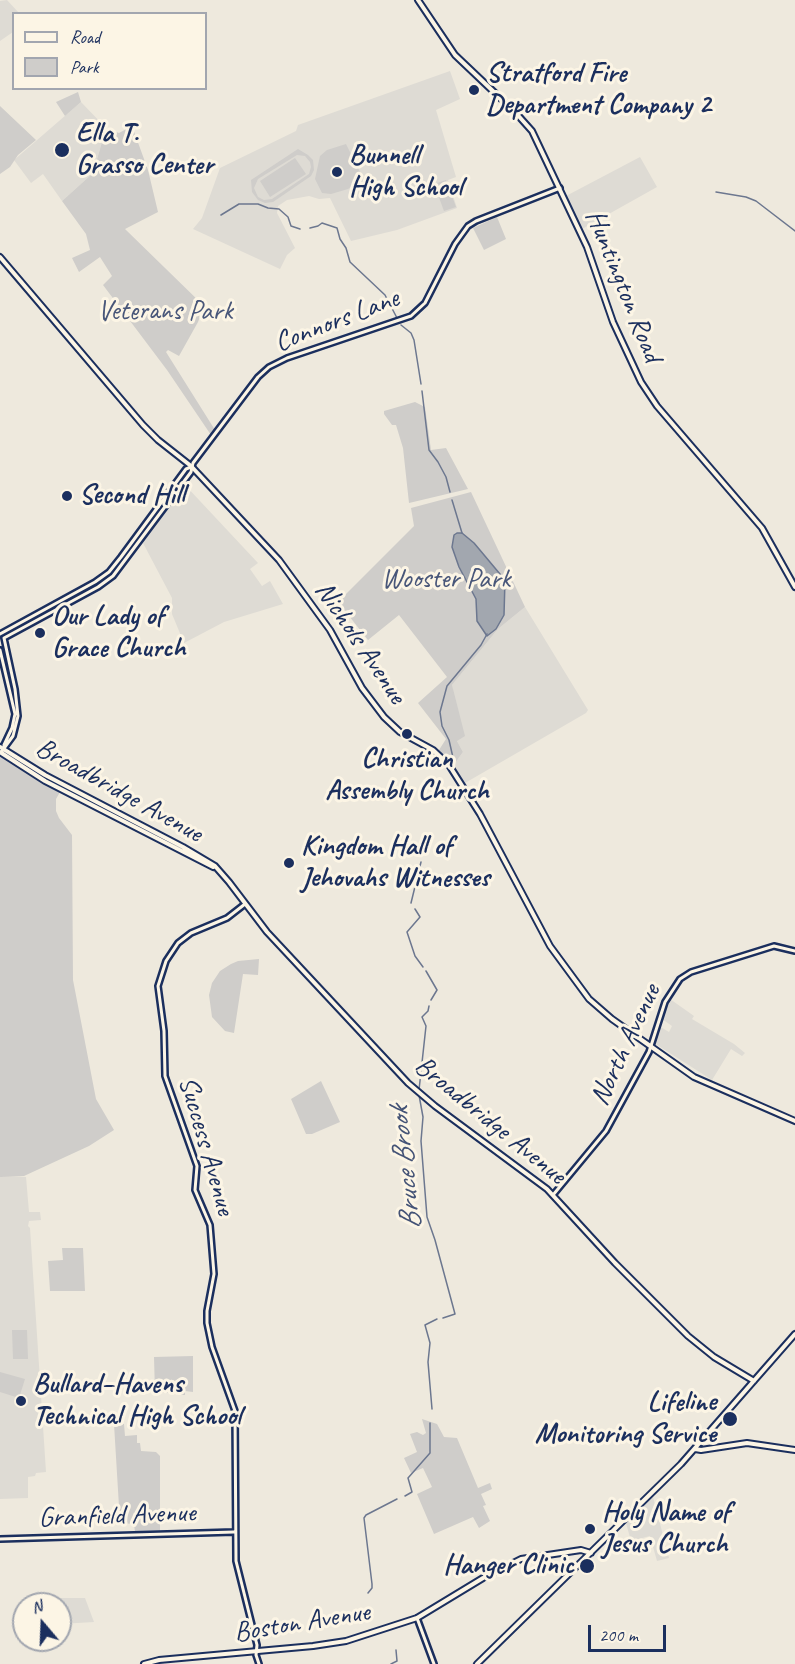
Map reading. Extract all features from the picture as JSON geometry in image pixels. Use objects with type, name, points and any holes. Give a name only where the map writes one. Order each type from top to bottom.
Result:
[{"type":"main road","name":"Huntington Road","points":[[418,0],[455,55],[525,122],[537,140],[591,257],[613,322],[641,382],[657,406],[762,528],[795,587]]},
{"type":"main road","name":"Nichols Avenue","points":[[0,257],[143,425],[158,440],[192,466],[286,570],[333,635],[362,688],[384,717],[400,732],[433,750],[449,765],[480,814],[537,924],[574,981],[589,999],[604,1014],[694,1077],[795,1121]]},
{"type":"main road","name":"Broadbridge Avenue","points":[[1,750],[200,857],[219,870],[274,940],[422,1096],[535,1179],[688,1336],[714,1357],[754,1382]]},
{"type":"main road","points":[[477,1664],[695,1449],[795,1334]]},
{"type":"main road","points":[[695,1449],[747,1443],[795,1450]]},
{"type":"main road","name":"Boston Avenue","points":[[144,1664],[159,1660],[344,1642],[417,1618],[521,1558],[581,1550],[591,1552]]},
{"type":"street","name":"Connors Lane","points":[[192,466],[252,383],[267,369],[290,357],[411,316],[425,303],[455,244],[468,226],[476,220],[560,189]]},
{"type":"street","points":[[0,634],[102,577],[138,535],[186,469],[192,466]]},
{"type":"street","points":[[1,750],[13,736],[17,723],[15,687],[2,640],[106,582],[123,565],[191,472],[192,466]]},
{"type":"street","points":[[171,489],[176,492]]},
{"type":"street","points":[[138,535],[143,538]]},
{"type":"street","points":[[19,623],[22,628]]},
{"type":"street","points":[[0,650],[15,717],[1,750]]},
{"type":"street","points":[[9,688],[15,687]]},
{"type":"street","name":"Success Avenue","points":[[245,904],[227,918],[190,933],[178,943],[166,960],[158,986],[164,1031],[165,1076],[197,1166],[195,1190],[210,1225],[213,1274],[207,1323],[212,1347],[236,1411],[234,1532],[236,1561],[257,1646],[259,1664]]},
{"type":"street","name":"North Avenue","points":[[553,1195],[606,1131],[650,1047],[665,1002],[682,976],[774,946],[795,951]]},
{"type":"street","name":"Granfield Avenue","points":[[0,1539],[234,1532]]},
{"type":"street","points":[[417,1618],[434,1664]]},
{"type":"shaded area","points":[[7,0],[18,12],[12,12],[12,33],[0,41],[0,1]]},
{"type":"shaded area","name":"Bunnell High School","points":[[450,71],[460,99],[436,110],[456,177],[448,180],[457,208],[397,230],[351,241],[330,198],[319,199],[309,196],[287,200],[278,206],[277,213],[295,248],[287,255],[280,269],[193,229],[202,218],[220,168],[296,131],[298,125]]},
{"type":"shaded area","name":"Ella T. Grasso Center","points":[[81,102],[106,128],[93,173],[62,201],[43,174],[31,183],[14,160]]},
{"type":"shaded area","points":[[640,157],[657,187],[582,229],[566,196]]},
{"type":"shaded area","points":[[185,485],[258,563],[250,569],[262,586],[270,581],[283,604],[224,622],[184,643],[172,614],[172,598],[143,543]]},
{"type":"shaded area","points":[[462,533],[474,543],[505,580],[504,615],[496,629],[487,636],[477,621],[476,599],[459,567],[452,547],[454,535]]},
{"type":"shaded area","points":[[525,607],[588,710],[465,783],[453,766],[463,752],[457,741],[452,685],[498,629]]},
{"type":"shaded area","points":[[670,999],[694,1016],[692,1019],[745,1053],[742,1056],[731,1049],[712,1080],[654,1043],[659,1026],[669,1032],[672,1026],[662,1019]]},
{"type":"shaded area","points":[[0,1176],[26,1177],[29,1212],[40,1212],[41,1220],[29,1221],[28,1226],[30,1228],[46,1472],[28,1477],[28,1498],[0,1499]]},
{"type":"shaded area","points":[[653,1497],[669,1558],[657,1561],[650,1536],[631,1541],[626,1523]]},
{"type":"shaded area","points":[[72,1598],[85,1598],[94,1622],[72,1623]]},
{"type":"green space","points":[[78,92],[81,102],[65,116],[56,102]]},
{"type":"green space","points":[[0,106],[36,140],[0,174]]},
{"type":"green space","name":"Veterans Park","points":[[132,126],[148,170],[158,212],[125,229],[204,306],[179,356],[168,350],[166,352],[215,430],[211,435],[167,370],[103,285],[112,276],[100,257],[79,272],[72,258],[90,250],[86,234],[62,201],[93,173],[106,128],[119,133]]},
{"type":"green space","points":[[346,144],[363,178],[348,189],[331,194],[322,193],[315,179],[320,156],[327,150]]},
{"type":"green space","points":[[298,149],[313,160],[314,170],[311,176],[273,202],[265,203],[258,200],[252,192],[251,180]],"holes":[[[297,155],[305,156],[310,162],[309,174],[272,199],[264,200],[258,197],[254,188],[258,179]]]},
{"type":"green space","points":[[295,158],[306,174],[270,197],[260,181]]},
{"type":"green space","points":[[446,180],[456,207],[444,211],[434,184]]},
{"type":"green space","points":[[497,217],[506,239],[484,250],[473,228]]},
{"type":"green space","points":[[415,402],[425,407],[431,450],[446,448],[468,489],[409,503],[403,448],[396,425],[392,425],[384,411]]},
{"type":"green space","name":"Wooster Park","points":[[471,492],[525,607],[498,629],[452,685],[465,736],[457,741],[463,752],[453,766],[439,750],[446,739],[418,703],[447,677],[399,615],[368,640],[338,602],[414,526],[411,508]]},
{"type":"green space","points":[[0,755],[60,792],[56,799],[56,811],[72,835],[73,980],[96,1099],[114,1130],[89,1146],[24,1176],[0,1177]]},
{"type":"green space","points":[[259,959],[258,975],[243,974],[234,1033],[225,1031],[212,1017],[209,995],[212,983],[220,971],[231,964]]},
{"type":"green space","points":[[321,1081],[340,1122],[312,1134],[306,1134],[291,1099]]},
{"type":"green space","points":[[62,1248],[83,1248],[85,1291],[50,1291],[48,1261],[63,1260]]},
{"type":"green space","points":[[12,1330],[27,1330],[28,1359],[13,1359]]},
{"type":"green space","points":[[193,1356],[193,1392],[185,1391],[185,1395],[179,1395],[179,1386],[169,1386],[168,1393],[155,1393],[154,1357]]},
{"type":"green space","points":[[0,1372],[25,1379],[19,1398],[0,1392]]},
{"type":"green space","points":[[422,1419],[437,1424],[444,1437],[457,1438],[478,1488],[490,1483],[492,1489],[481,1494],[486,1505],[483,1506],[490,1521],[479,1528],[473,1517],[434,1534],[417,1494],[432,1487],[423,1468],[411,1473],[404,1458],[417,1452],[410,1434],[417,1432],[423,1435],[426,1433]]},
{"type":"green space","points":[[114,1424],[124,1424],[125,1436],[137,1435],[137,1443],[140,1443],[141,1451],[156,1452],[160,1456],[160,1531],[135,1532],[134,1524],[120,1523]]},
{"type":"waterway","points":[[716,192],[756,201],[795,231]]},
{"type":"waterway","name":"Bruce Brook","points":[[221,215],[239,204],[258,204],[279,209],[288,217],[291,226],[300,229]]},
{"type":"waterway","name":"Bruce Brook","points":[[310,228],[322,223],[337,228],[350,262],[385,295],[397,318]]},
{"type":"waterway","name":"Bruce Brook","points":[[401,325],[411,333],[414,340],[421,384]]},
{"type":"waterway","name":"Bruce Brook","points":[[422,391],[429,450],[446,477],[450,492]]},
{"type":"waterway","name":"Bruce Brook","points":[[452,500],[462,533]]},
{"type":"waterway","name":"Bruce Brook","points":[[454,762],[449,740],[442,726],[440,712],[447,686],[481,645],[487,634]]},
{"type":"waterway","name":"Bruce Brook","points":[[411,903],[421,862]]},
{"type":"waterway","name":"Bruce Brook","points":[[415,909],[420,917],[407,932],[415,956],[423,967]]},
{"type":"waterway","name":"Bruce Brook","points":[[426,971],[437,990],[431,1000]]},
{"type":"waterway","name":"Bruce Brook","points":[[419,1090],[426,1026],[422,1017],[428,1011],[429,1006]]},
{"type":"waterway","name":"Bruce Brook","points":[[419,1095],[423,1117],[421,1141],[427,1217],[455,1314],[443,1318]]},
{"type":"waterway","name":"Bruce Brook","points":[[432,1409],[428,1362],[430,1343],[425,1325],[437,1319]]},
{"type":"waterway","name":"Bruce Brook","points":[[405,1496],[412,1492],[408,1478],[430,1453],[430,1423]]},
{"type":"waterway","name":"Bruce Brook","points":[[368,1593],[372,1584],[364,1518],[397,1499]]},
{"type":"waterway","name":"Bruce Brook","points":[[391,1664],[397,1661],[396,1650]]},
{"type":"place","name":"Stratford Fire Department Company 2","points":[[474,90]]},
{"type":"place","name":"Ella T. Grasso Center","points":[[62,150]]},
{"type":"place","name":"Bunnell High School","points":[[337,172]]},
{"type":"place","name":"Second Hill","points":[[67,496]]},
{"type":"place","name":"Our Lady of Grace Church","points":[[40,633]]},
{"type":"place","name":"Christian Assembly Church","points":[[407,734]]},
{"type":"place","name":"Kingdom Hall of Jehovahs Witnesses","points":[[289,863]]},
{"type":"place","name":"Bullard–Havens Technical High School","points":[[21,1401]]},
{"type":"place","name":"Lifeline Monitoring Service","points":[[730,1419]]},
{"type":"place","name":"Holy Name of Jesus Church","points":[[590,1529]]},
{"type":"place","name":"Hanger Clinic","points":[[587,1566]]}]
